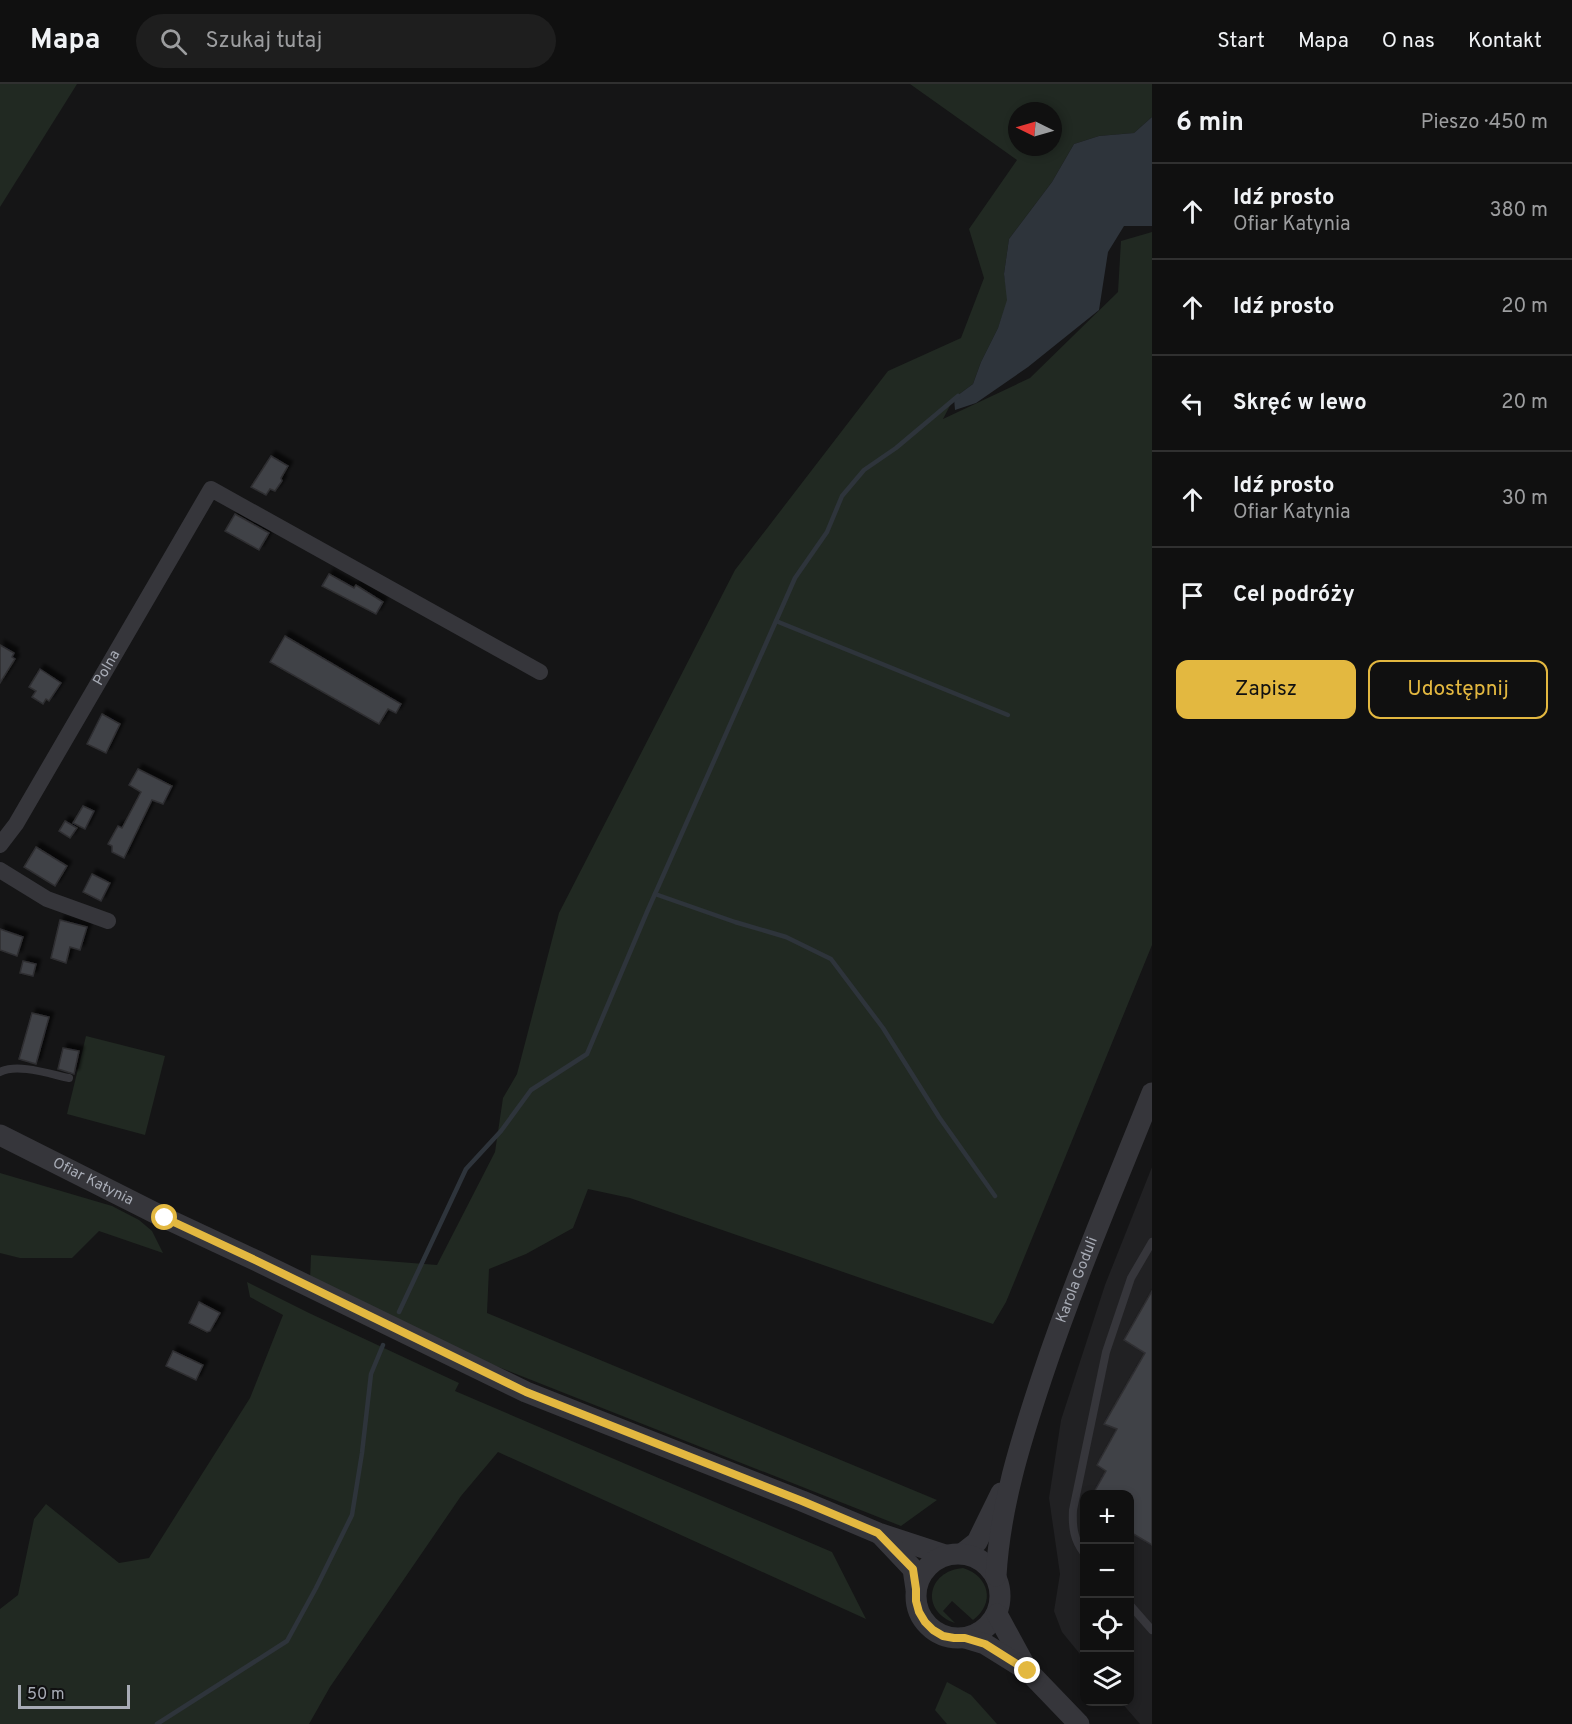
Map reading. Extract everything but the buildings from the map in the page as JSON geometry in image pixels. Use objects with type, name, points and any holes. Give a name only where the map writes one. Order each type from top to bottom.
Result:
[{"type":"street","name":"Polna","points":[[0,845],[16,824],[212,489],[540,672]]},
{"type":"street","points":[[0,870],[47,899],[108,921]]},
{"type":"street","name":"Karola Goduli","points":[[954,1554],[977,1542],[1012,1471],[1059,1329],[1152,1094]]},
{"type":"street","name":"Ofiar Katynia","points":[[0,1135],[165,1218],[526,1392],[878,1533],[954,1554]]},
{"type":"street","name":"Karola Goduli","points":[[996,1576],[1012,1471]]},
{"type":"street","name":"Ofiar Katynia","points":[[878,1533],[913,1569],[916,1589]]},
{"type":"street","points":[[954,1554],[973,1556],[982,1561],[996,1576],[1001,1602],[997,1614],[987,1628],[977,1635],[965,1638],[943,1636],[925,1622],[919,1612],[916,1589],[920,1577],[928,1566],[954,1554]]},
{"type":"street","points":[[997,1614],[1028,1671]]},
{"type":"street","points":[[965,1638],[985,1644],[1028,1671],[1078,1724]]},
{"type":"lane","points":[[0,1072],[7,1068],[22,1069],[69,1078]]},
{"type":"lane","points":[[1080,1548],[1072,1522],[1074,1498],[1106,1352],[1131,1278],[1152,1242]]},
{"type":"lane","points":[[1134,1610],[1152,1630]]},
{"type":"shaded area","points":[[0,84],[77,84],[0,207]]},
{"type":"shaded area","points":[[910,84],[1152,84],[1152,117],[1134,133],[1099,136],[1074,144],[1052,182],[1009,239],[1004,274],[1008,300],[998,328],[973,384],[954,398],[943,419],[1030,378],[1118,292],[1121,241],[1152,232],[1152,945],[1006,1302],[993,1324],[630,1198],[588,1189],[573,1228],[526,1254],[489,1269],[487,1313],[937,1500],[901,1526],[473,1357],[310,1281],[311,1255],[437,1265],[495,1152],[503,1098],[517,1074],[559,913],[735,570],[888,371],[961,338],[984,278],[969,229],[1017,160],[1011,156],[1062,156],[1062,102],[1008,102],[1008,154]]},
{"type":"shaded area","points":[[1152,117],[1152,226],[1124,226],[1108,252],[1099,310],[1028,367],[976,403],[955,410],[954,398],[973,384],[998,328],[1007,300],[1004,274],[1009,239],[1052,182],[1074,144],[1099,136],[1134,133]]},
{"type":"shaded area","points":[[86,1036],[165,1056],[145,1135],[67,1114]]},
{"type":"shaded area","points":[[1152,1167],[1152,1724],[1140,1724],[1124,1706],[1134,1706],[1134,1490],[1080,1490],[1080,1654],[1062,1632],[1054,1611],[1060,1574],[1049,1498],[1061,1420],[1105,1285]]},
{"type":"shaded area","points":[[0,1173],[112,1206],[139,1220],[152,1231],[163,1253],[99,1231],[72,1258],[20,1258],[0,1253]]},
{"type":"shaded area","points":[[247,1282],[459,1383],[455,1391],[832,1552],[866,1619],[498,1452],[461,1496],[330,1687],[309,1724],[0,1724],[0,1609],[18,1595],[34,1519],[46,1504],[119,1563],[149,1558],[250,1398],[283,1315],[250,1297]]},
{"type":"shaded area","points":[[963,1568],[979,1577],[984,1583],[987,1598],[985,1606],[973,1620],[952,1601],[943,1611],[955,1623],[936,1610],[932,1592],[942,1576]]},
{"type":"shaded area","points":[[947,1682],[971,1695],[997,1724],[947,1724],[935,1710]]},
{"type":"waterway","points":[[399,1312],[466,1169],[501,1131],[531,1090],[587,1054],[647,912],[795,578],[827,532],[842,496],[864,470],[896,448],[958,396]]},
{"type":"waterway","points":[[776,621],[1008,715]]},
{"type":"waterway","points":[[655,894],[786,937],[831,959],[883,1028],[939,1117],[995,1196]]},
{"type":"waterway","points":[[157,1724],[287,1641],[352,1515],[371,1374],[383,1345]]},
{"type":"route","points":[[165,1218],[526,1392],[878,1533],[913,1569],[919,1612],[933,1630],[943,1636],[965,1638],[985,1644],[1028,1671]]}]
